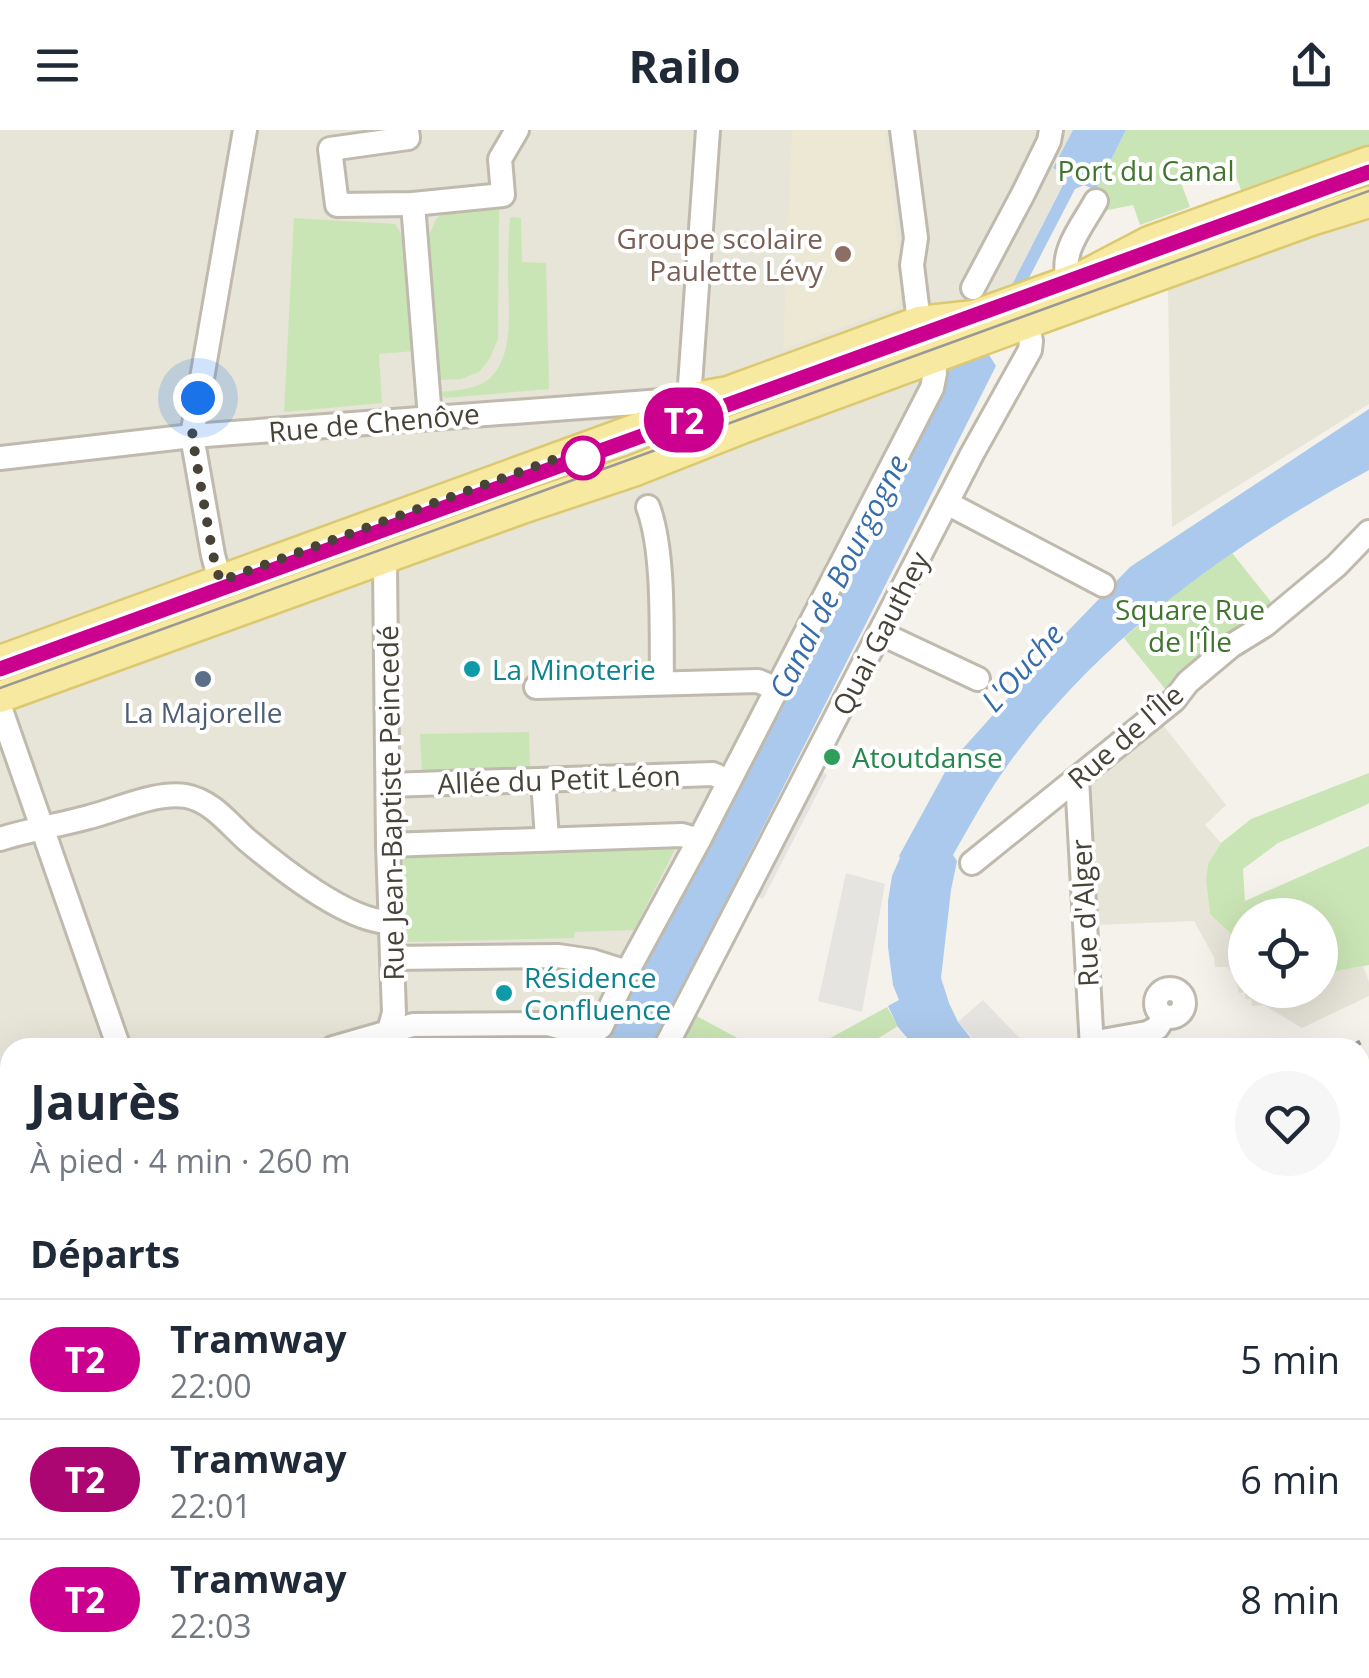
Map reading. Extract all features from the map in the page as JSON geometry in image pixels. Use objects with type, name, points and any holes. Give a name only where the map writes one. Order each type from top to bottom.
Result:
[{"type":"main road","points":[[0,661],[660,421],[690,399],[728,392],[973,302],[1056,286],[1149,242],[1369,162]]},
{"type":"main road","points":[[0,697],[522,508],[636,477],[742,428],[1310,220],[1369,202]]},
{"type":"main road","points":[[690,399],[690,418],[700,446]]},
{"type":"street","points":[[220,581],[192,436],[245,130]]},
{"type":"street","points":[[407,130],[408,138],[330,149],[337,204],[414,204],[503,195],[500,159],[516,130]]},
{"type":"street","points":[[690,399],[708,130]]},
{"type":"street","points":[[902,130],[916,238],[912,265],[919,322]]},
{"type":"street","points":[[973,302],[1051,130]]},
{"type":"street","points":[[1056,286],[1065,269],[1065,258],[1096,201]]},
{"type":"street","points":[[414,204],[430,418]]},
{"type":"street","name":"Quai Gauthey","points":[[670,1038],[1030,350],[1027,324]]},
{"type":"street","points":[[390,1038],[413,1026],[525,1023],[548,1024],[579,1033],[593,1033],[600,1027],[932,388],[934,373],[945,354]]},
{"type":"street","name":"Rue de Chenôve","points":[[0,458],[192,436],[690,399]]},
{"type":"street","points":[[947,504],[1103,585]]},
{"type":"street","points":[[648,507],[659,572],[662,683]]},
{"type":"street","name":"Rue de l'Île","points":[[972,863],[1174,700],[1188,682],[1217,658],[1262,628],[1336,566],[1369,532]]},
{"type":"street","name":"Rue Jean-Baptiste Peincedé","points":[[383,558],[394,1014],[387,1038]]},
{"type":"street","points":[[880,633],[978,679]]},
{"type":"street","points":[[536,687],[758,680],[777,688]]},
{"type":"street","points":[[0,707],[116,1038]]},
{"type":"street","name":"Allée du Petit Léon","points":[[388,785],[713,774],[729,781]]},
{"type":"street","name":"Rue d'Alger","points":[[1077,779],[1091,1038]]},
{"type":"street","points":[[544,780],[546,839]]},
{"type":"street","points":[[0,839],[161,796],[188,796],[212,807],[269,858],[338,906],[370,920],[391,922]]},
{"type":"street","points":[[388,845],[682,835],[699,840]]},
{"type":"street","points":[[392,958],[558,956],[627,972]]},
{"type":"street","points":[[1127,1038],[1148,1034],[1164,1017]]},
{"type":"shaded area","points":[[0,130],[1073,130],[1053,168],[1065,180],[974,360],[949,370],[605,1038],[0,1038]]},
{"type":"shaded area","name":"Groupe scolaire Paulette Lévy","points":[[792,130],[885,130],[904,297],[896,308],[783,349]]},
{"type":"shaded area","points":[[1369,214],[1369,404],[1172,527],[1168,286]]},
{"type":"shaded area","points":[[1159,720],[1226,805],[1205,825],[1221,843],[1208,864],[1206,880],[1210,914],[1228,931],[1228,968],[1215,967],[1214,957],[1194,921],[1095,925],[1088,784],[1096,771]]},
{"type":"shaded area","points":[[816,768],[827,775],[763,899],[752,894]]},
{"type":"shaded area","points":[[846,873],[885,884],[862,1012],[818,1001]]},
{"type":"shaded area","points":[[1363,966],[1369,996],[1302,1028],[1269,1008],[1338,1008],[1338,971]]},
{"type":"shaded area","points":[[983,1000],[1019,1038],[973,1038],[958,1022]]},
{"type":"green space","name":"Port du Canal","points":[[1126,130],[1369,130],[1369,158],[1246,203],[1230,161],[1180,180],[1190,207],[1140,225],[1133,205],[1103,211],[1096,190]]},
{"type":"green space","points":[[1369,168],[1369,193],[1105,289],[1091,278]]},
{"type":"green space","points":[[499,210],[498,339],[479,372],[461,379],[439,380],[429,236],[436,219],[445,211]]},
{"type":"green space","points":[[510,217],[521,218],[522,262],[546,263],[549,389],[446,398],[436,392],[466,389],[494,374],[506,348]]},
{"type":"green space","points":[[294,218],[395,224],[401,233],[408,265],[414,351],[379,354],[382,403],[284,412]]},
{"type":"green space","points":[[940,324],[972,337],[742,421],[734,398]]},
{"type":"green space","points":[[511,480],[520,502],[0,691],[0,666]]},
{"type":"green space","name":"Square Rue de l'Île","points":[[1232,553],[1272,603],[1166,690],[1124,638],[1169,598]]},
{"type":"green space","points":[[529,732],[530,769],[422,772],[420,734]]},
{"type":"green space","points":[[1369,773],[1369,803],[1278,843],[1243,869],[1245,898],[1228,898],[1228,931],[1210,914],[1208,864],[1221,843],[1251,819]]},
{"type":"green space","points":[[1369,846],[1369,965],[1338,971],[1338,898],[1252,898]]},
{"type":"green space","points":[[675,849],[634,930],[575,932],[574,938],[405,942],[403,856]]},
{"type":"green space","points":[[887,1007],[898,1026],[879,1038],[830,1038]]},
{"type":"green space","points":[[691,1013],[737,1038],[679,1038]]},
{"type":"green space","points":[[533,1034],[542,1038],[470,1038]]},
{"type":"water","name":"Canal de Bourgogne","points":[[1073,130],[1126,130],[1096,190],[1084,185],[1075,189],[989,355],[996,366],[657,1038],[605,1038],[949,369],[974,359],[1065,181],[1062,173],[1053,168]]},
{"type":"water","points":[[1369,409],[1369,470],[1271,527],[1178,592],[1093,666],[1009,763],[953,855],[957,861],[941,978],[958,1022],[971,1038],[907,1038],[888,1006],[899,1000],[888,947],[888,901],[899,856],[950,763],[1130,567]]},
{"type":"tram line","points":[[0,669],[1369,172]]},
{"type":"tram line","name":"T2","points":[[0,669],[1369,172]]},
{"type":"tram line","points":[[0,688],[1369,191]]},
{"type":"place","name":"Groupe scolaire Paulette Lévy","points":[[843,254]]},
{"type":"place","name":"La Minoterie","points":[[472,669]]},
{"type":"place","name":"La Majorelle","points":[[203,679]]},
{"type":"place","name":"Atoutdanse","points":[[832,757]]},
{"type":"place","name":"Résidence Confluence","points":[[504,993]]},
{"type":"route","points":[[198,398],[192,436],[220,581],[591,446],[583,458]]},
{"type":"water label","name":"L'Ouche","points":[[1022,667]]}]
